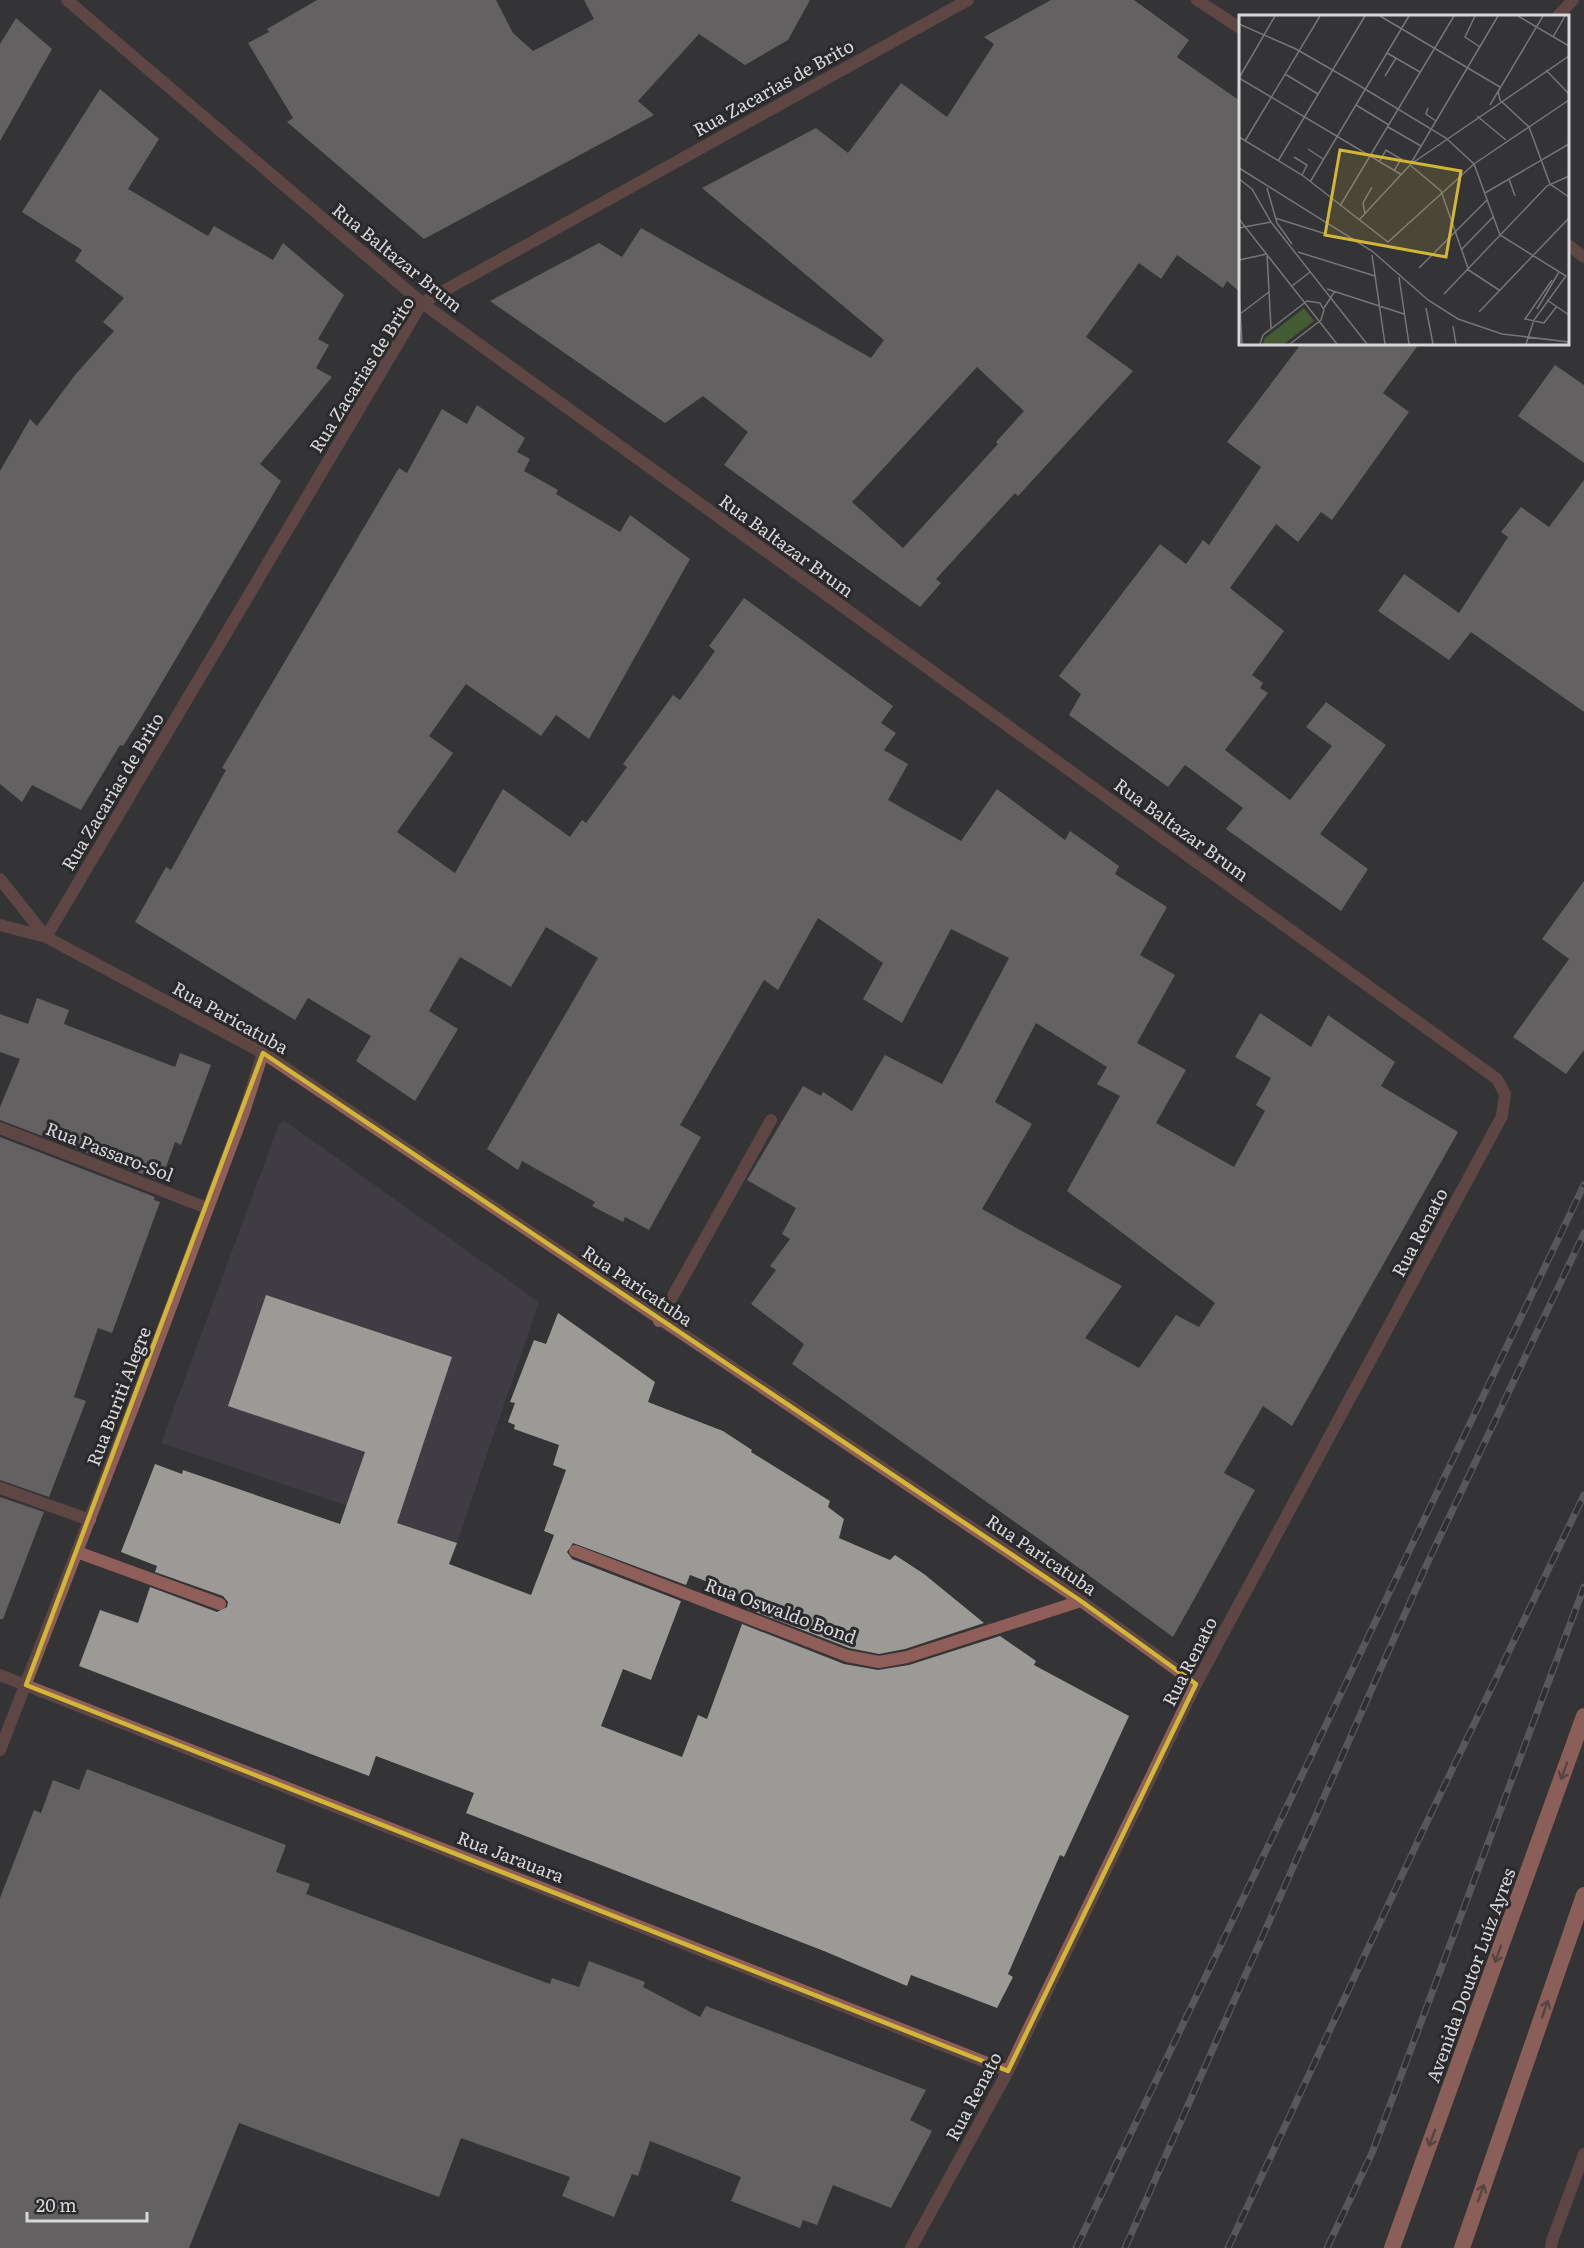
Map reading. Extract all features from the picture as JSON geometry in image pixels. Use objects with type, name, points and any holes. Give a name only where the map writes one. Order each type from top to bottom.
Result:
[{"type":"highway","name":"Avenida Doutor Luíz Ayres","points":[[1392,2248],[1584,1716]]},
{"type":"highway","points":[[1462,2248],[1584,1895]]},
{"type":"street","name":"Rua Baltazar Brum","points":[[67,0],[422,303],[1497,1079],[1505,1094]]},
{"type":"street","name":"Rua Zacarias de Brito","points":[[46,937],[422,303],[968,0]]},
{"type":"street","points":[[1197,0],[1239,27]]},
{"type":"street","points":[[1559,15],[1573,0]]},
{"type":"street","points":[[1569,246],[1584,257]]},
{"type":"street","points":[[0,879],[46,937]]},
{"type":"street","points":[[0,925],[46,937]]},
{"type":"street","name":"Rua Paricatuba","points":[[46,937],[263,1053],[659,1321],[1082,1601],[1196,1684]]},
{"type":"street","name":"Rua Buriti Alegre","points":[[0,1750],[78,1552],[263,1053]]},
{"type":"street","name":"Rua Renato","points":[[911,2248],[1008,2071],[1196,1684],[1502,1116],[1505,1094]]},
{"type":"street","points":[[659,1321],[771,1120]]},
{"type":"street","name":"Rua Passaro-Sol","points":[[0,1128],[207,1208]]},
{"type":"street","points":[[0,1488],[90,1520]]},
{"type":"street","name":"Rua Oswaldo Bond","points":[[575,1551],[847,1656],[879,1662],[907,1657],[1082,1601]]},
{"type":"street","points":[[78,1552],[220,1604]]},
{"type":"street","name":"Rua Jarauara","points":[[0,1675],[1008,2071]]},
{"type":"street","points":[[1552,2244],[1584,2154]]},
{"type":"highlighted area","points":[[263,1053],[1081,1601],[1196,1684],[1008,2071],[26,1685]]},
{"type":"shaded area","points":[[285,1121],[539,1302],[457,1543],[161,1443],[279,1124]]},
{"type":"building","points":[[317,0],[496,0],[513,33],[533,51],[594,19],[584,0],[810,0],[788,40],[745,65],[699,34],[638,101],[654,115],[424,239],[287,122],[293,118],[248,43],[269,32],[267,29]]},
{"type":"building","points":[[1051,0],[1134,0],[1189,40],[1177,57],[1239,100],[1239,291],[1227,281],[1223,288],[1177,255],[1161,279],[1139,263],[1086,337],[1133,371],[1018,496],[1015,493],[936,579],[941,583],[920,607],[724,465],[748,432],[703,396],[665,423],[490,301],[599,243],[622,257],[641,228],[871,358],[884,340],[702,188],[816,128],[848,153],[901,83],[947,117],[994,44],[984,37]],"holes":[[[977,367],[1024,411],[996,442],[998,444],[903,548],[852,502]]]},
{"type":"building","points":[[16,18],[52,49],[0,141],[0,44]]},
{"type":"building","points":[[100,89],[159,139],[128,189],[208,236],[214,226],[273,260],[283,243],[344,295],[318,339],[329,345],[316,368],[332,377],[260,464],[281,481],[142,716],[123,746],[120,745],[81,810],[32,785],[22,802],[0,784],[0,471],[30,419],[37,426],[75,375],[114,331],[103,322],[124,298],[75,261],[82,250],[22,212]]},
{"type":"building","points":[[1300,345],[1418,345],[1383,393],[1409,412],[1332,520],[1321,512],[1298,542],[1276,524],[1230,588],[1284,631],[1252,675],[1263,683],[1260,688],[1268,693],[1225,750],[1290,800],[1332,746],[1306,727],[1326,702],[1386,745],[1320,834],[1368,869],[1341,911],[1226,829],[1243,808],[1185,765],[1168,787],[1069,715],[1081,694],[1059,676],[1160,544],[1186,564],[1203,540],[1209,545],[1261,467],[1227,442]]},
{"type":"building","points":[[1555,365],[1584,385],[1584,463],[1518,416]]},
{"type":"building","points":[[477,405],[525,438],[517,452],[530,459],[524,471],[558,490],[556,494],[620,532],[630,515],[690,559],[589,739],[556,715],[541,736],[466,684],[429,736],[453,753],[397,832],[455,873],[503,789],[570,837],[582,820],[586,823],[627,767],[623,764],[673,695],[680,700],[715,651],[709,646],[744,598],[893,706],[881,723],[896,733],[884,750],[908,764],[888,800],[961,841],[997,789],[1065,840],[1070,831],[1119,866],[1115,874],[1167,907],[1140,955],[1175,975],[1137,1043],[1186,1070],[1156,1123],[1234,1167],[1265,1111],[1256,1105],[1271,1078],[1235,1057],[1260,1013],[1311,1047],[1328,1015],[1395,1062],[1381,1086],[1458,1132],[1292,1426],[1263,1406],[1224,1473],[1255,1490],[1173,1637],[792,1364],[804,1344],[751,1304],[776,1270],[770,1266],[790,1239],[782,1234],[796,1208],[747,1180],[803,1086],[821,1096],[823,1092],[852,1111],[885,1055],[942,1084],[1009,958],[951,929],[902,1023],[863,999],[883,963],[818,918],[778,990],[764,980],[680,1125],[701,1137],[649,1230],[625,1217],[623,1222],[592,1206],[595,1202],[522,1161],[518,1170],[487,1149],[598,958],[546,927],[511,987],[460,957],[429,1011],[458,1029],[415,1101],[356,1061],[371,1036],[308,998],[295,1020],[135,922],[166,867],[171,870],[226,770],[222,768],[399,468],[407,473],[442,409],[467,424]],"holes":[[[1036,1023],[1107,1067],[1097,1084],[1120,1096],[1067,1191],[1215,1303],[1199,1327],[1176,1315],[1139,1368],[1085,1338],[1122,1286],[982,1209],[1032,1124],[995,1102]]]},
{"type":"building","points":[[1584,480],[1584,712],[1471,632],[1449,660],[1378,611],[1404,574],[1459,613],[1508,537],[1501,532],[1521,507],[1549,527]]},
{"type":"building","points":[[1584,881],[1584,1050],[1566,1074],[1513,1037],[1569,959],[1542,939]]},
{"type":"building","points":[[37,998],[69,1010],[64,1024],[175,1067],[180,1053],[211,1065],[181,1145],[175,1142],[161,1181],[0,1120],[0,1107],[20,1059],[0,1052],[0,1014],[28,1024]]},
{"type":"building","points":[[0,1137],[155,1197],[154,1200],[160,1202],[112,1333],[98,1328],[74,1397],[86,1401],[49,1497],[0,1480]]},
{"type":"building","points":[[266,1295],[452,1357],[397,1523],[457,1543],[449,1564],[531,1595],[554,1535],[544,1531],[566,1470],[553,1465],[559,1445],[514,1429],[515,1425],[508,1422],[515,1403],[510,1402],[534,1340],[546,1344],[558,1313],[655,1382],[648,1402],[723,1431],[752,1450],[751,1452],[830,1501],[828,1507],[844,1519],[839,1538],[890,1560],[895,1555],[924,1574],[984,1623],[905,1649],[879,1654],[849,1648],[748,1609],[752,1599],[690,1575],[686,1585],[573,1543],[567,1552],[572,1559],[681,1601],[651,1680],[623,1669],[601,1726],[682,1757],[698,1715],[707,1719],[742,1624],[844,1664],[878,1670],[909,1665],[1000,1636],[1036,1661],[1034,1665],[1129,1716],[1064,1857],[1060,1855],[1008,1974],[1013,1977],[997,2008],[911,1975],[907,1986],[824,1951],[466,1813],[474,1793],[376,1756],[369,1776],[79,1666],[100,1610],[138,1623],[150,1587],[217,1612],[227,1607],[228,1602],[223,1596],[155,1572],[157,1566],[121,1552],[155,1464],[182,1474],[183,1470],[340,1524],[365,1452],[228,1406]]},
{"type":"building","points":[[0,1497],[44,1512],[3,1619],[0,1619]]},
{"type":"building","points":[[87,1769],[286,1845],[276,1872],[310,1884],[306,1894],[550,1984],[552,1978],[579,1987],[589,1961],[645,1982],[643,1987],[700,2017],[706,2006],[926,2090],[910,2120],[932,2131],[891,2208],[833,2185],[817,2225],[803,2220],[800,2228],[731,2201],[741,2177],[650,2141],[638,2176],[632,2174],[614,2217],[562,2196],[570,2177],[461,2138],[439,2197],[239,2123],[189,2248],[0,2248],[0,1898],[34,1810],[41,1813],[53,1780],[79,1790]]},
{"type":"railway","points":[[1076,2248],[1584,1185]]},
{"type":"railway","points":[[1125,2248],[1426,1566],[1584,1233]]},
{"type":"railway","points":[[1228,2248],[1425,1826],[1584,1495]]},
{"type":"railway","points":[[1327,2248],[1372,2153],[1584,1587]]}]
